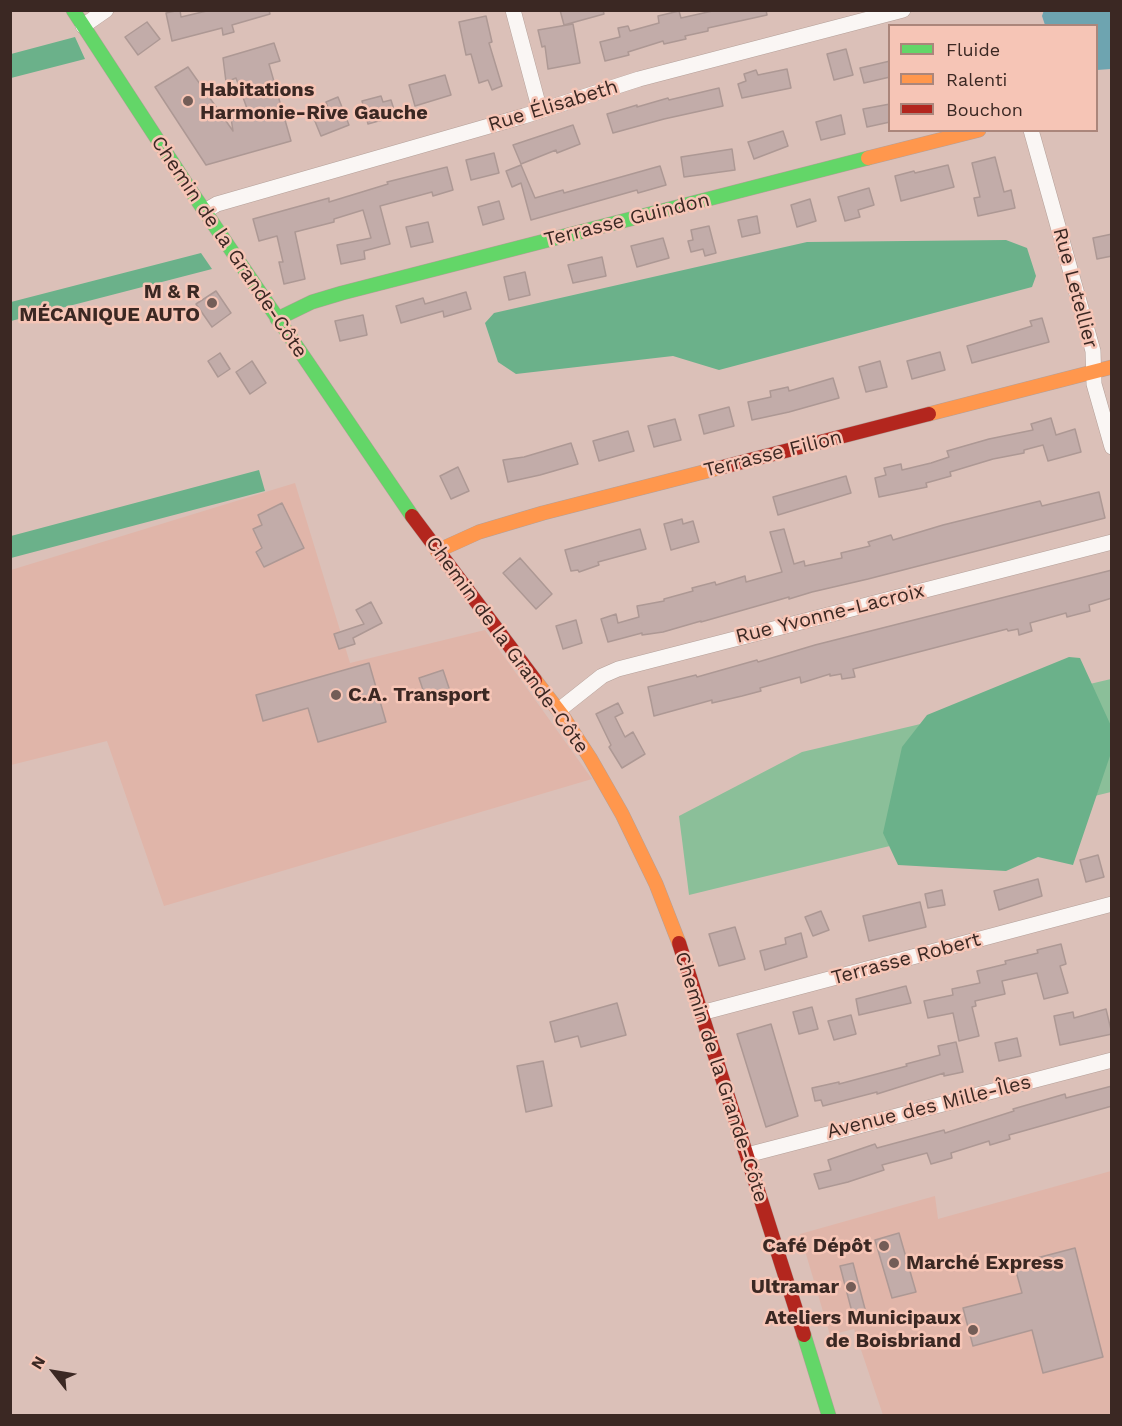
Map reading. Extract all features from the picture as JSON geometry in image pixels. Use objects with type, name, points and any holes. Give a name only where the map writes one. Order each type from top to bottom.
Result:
[{"type":"main road","name":"Chemin de la Grande-Côte","points":[[73,10],[390,486],[559,710],[607,786],[646,861],[673,926],[829,1416]]},
{"type":"main road","name":"Terrasse Guindon","points":[[278,319],[320,299],[342,293],[971,132]]},
{"type":"main road","name":"Terrasse Filion","points":[[437,550],[479,532],[543,513],[1112,367]]},
{"type":"street","points":[[83,26],[106,10]]},
{"type":"street","points":[[513,10],[540,111]]},
{"type":"street","name":"Rue Élisabeth","points":[[205,211],[217,204],[540,111],[663,72],[903,10]]},
{"type":"street","name":"Rue Letellier","points":[[1032,132],[1093,351],[1095,390],[1112,447]]},
{"type":"street","name":"Rue Yvonne-Lacroix","points":[[559,710],[602,676],[618,669],[1112,542]]},
{"type":"street","name":"Terrasse Robert","points":[[701,1013],[1112,904]]},
{"type":"street","name":"Avenue des Mille-Îles","points":[[747,1155],[1112,1060]]},
{"type":"shaded area","points":[[295,483],[350,663],[485,630],[592,779],[164,906],[107,741],[11,765],[11,570]]},
{"type":"shaded area","points":[[1111,1171],[1111,1415],[883,1415],[854,1329],[830,1335],[800,1234],[935,1196],[938,1219]]},
{"type":"green space","points":[[75,37],[85,59],[11,78],[11,54]]},
{"type":"green space","points":[[1006,240],[1027,248],[1036,276],[1032,287],[719,370],[673,356],[516,374],[498,362],[485,323],[494,313],[807,242]]},
{"type":"green space","points":[[201,253],[212,269],[11,321],[11,302]]},
{"type":"green space","points":[[259,470],[265,491],[11,558],[11,536]]},
{"type":"green space","points":[[1069,657],[1080,658],[1112,728],[1111,753],[1073,865],[1038,857],[1006,871],[898,865],[883,833],[902,747],[927,715]]},
{"type":"green space","points":[[1111,679],[1111,792],[689,895],[679,816],[802,752]]},
{"type":"water","points":[[1044,10],[1111,11],[1111,69],[1098,70],[1098,24],[1045,24],[1042,16]]},
{"type":"building","points":[[180,10],[181,17],[211,10],[269,10],[270,14],[232,25],[234,32],[223,35],[222,28],[172,41],[166,13]]},
{"type":"building","points":[[560,10],[603,10],[604,14],[564,25]]},
{"type":"building","points":[[717,10],[766,10],[767,15],[708,28],[708,31],[685,36],[686,39],[664,44],[663,41],[628,52],[629,55],[605,61],[600,42],[620,37],[618,28],[628,26],[630,31],[659,23],[658,16],[679,11],[681,18]]},
{"type":"building","points":[[486,16],[492,42],[489,43],[502,86],[492,90],[488,80],[479,83],[471,54],[466,55],[459,22]]},
{"type":"building","points":[[147,22],[160,39],[138,55],[125,37]]},
{"type":"building","points":[[573,24],[580,63],[548,69],[545,46],[542,47],[538,30]]},
{"type":"building","name":"Habitations Harmonie-Rive Gauche","points":[[274,43],[280,61],[269,64],[291,141],[206,165],[155,87],[188,67],[233,131],[231,118],[249,114],[236,78],[226,82],[223,58]]},
{"type":"building","points":[[846,49],[853,75],[834,80],[827,54]]},
{"type":"building","points":[[888,61],[888,77],[864,83],[860,68]]},
{"type":"building","points":[[787,69],[791,88],[742,98],[738,84],[746,81],[744,74],[756,70],[758,75]]},
{"type":"building","points":[[445,75],[451,95],[415,106],[409,85]]},
{"type":"building","points":[[719,88],[723,106],[613,133],[607,114],[637,105],[637,107]]},
{"type":"building","points":[[381,96],[383,102],[391,100],[396,116],[368,124],[362,101]]},
{"type":"building","points":[[338,97],[349,125],[321,136],[312,114],[328,108],[326,102]]},
{"type":"building","points":[[888,104],[888,122],[867,127],[863,109]]},
{"type":"building","points":[[841,115],[845,134],[821,140],[816,122]]},
{"type":"building","points":[[573,125],[580,144],[557,153],[556,150],[521,164],[513,145]]},
{"type":"building","points":[[783,131],[788,146],[754,159],[748,142]]},
{"type":"building","points":[[732,149],[735,170],[684,177],[681,157]]},
{"type":"building","points":[[494,153],[499,173],[471,180],[466,160]]},
{"type":"building","points":[[995,157],[1004,192],[1011,190],[1015,208],[978,216],[974,198],[980,197],[972,163]]},
{"type":"building","points":[[521,165],[535,198],[563,190],[564,193],[660,166],[666,185],[638,193],[637,190],[531,220],[521,183],[512,187],[506,171]]},
{"type":"building","points":[[948,165],[954,187],[901,201],[895,176]]},
{"type":"building","points":[[447,167],[453,190],[433,196],[432,192],[380,206],[390,244],[364,251],[365,259],[341,264],[337,245],[371,238],[363,210],[334,219],[334,222],[295,232],[305,279],[284,284],[279,262],[283,262],[277,236],[259,241],[253,219],[329,198],[329,202],[388,184],[387,182]]},
{"type":"building","points":[[869,188],[874,205],[858,210],[860,217],[845,221],[838,197]]},
{"type":"building","points":[[810,199],[816,221],[797,227],[791,205]]},
{"type":"building","points":[[499,201],[504,219],[483,225],[478,207]]},
{"type":"building","points":[[757,216],[760,233],[742,237],[738,220]]},
{"type":"building","points":[[428,222],[433,242],[411,247],[406,227]]},
{"type":"building","points":[[709,226],[716,253],[705,256],[703,249],[691,252],[688,241],[693,240],[691,230]]},
{"type":"building","points":[[1112,234],[1112,256],[1097,259],[1093,238]]},
{"type":"building","points":[[663,238],[669,258],[637,267],[631,246]]},
{"type":"building","points":[[602,257],[606,276],[573,283],[568,265]]},
{"type":"building","points":[[525,272],[530,295],[509,300],[504,277]]},
{"type":"building","points":[[216,291],[231,313],[212,327],[196,304]]},
{"type":"building","points":[[466,292],[471,309],[444,317],[443,311],[401,323],[396,306],[423,298],[425,304]]},
{"type":"building","points":[[363,315],[367,335],[340,341],[335,321]]},
{"type":"building","points":[[1042,318],[1049,342],[972,363],[967,346],[1032,326],[1030,321]]},
{"type":"building","points":[[940,352],[945,370],[912,379],[907,361]]},
{"type":"building","points":[[220,353],[230,369],[218,377],[208,361]]},
{"type":"building","points":[[252,361],[266,383],[250,394],[236,372]]},
{"type":"building","points":[[880,361],[887,387],[866,392],[859,367]]},
{"type":"building","points":[[833,378],[839,398],[752,420],[748,402],[771,397],[770,391],[788,387],[789,391]]},
{"type":"building","points":[[729,407],[734,426],[704,434],[699,415]]},
{"type":"building","points":[[1051,418],[1056,435],[1075,429],[1081,452],[1048,461],[1043,445],[1024,450],[1024,453],[993,459],[950,472],[951,476],[926,483],[927,487],[879,497],[875,478],[886,475],[884,468],[901,464],[902,470],[931,463],[949,457],[947,451],[1033,430],[1031,424]]},
{"type":"building","points":[[675,419],[681,440],[654,447],[648,426]]},
{"type":"building","points":[[628,431],[634,451],[599,461],[593,441]]},
{"type":"building","points":[[571,443],[578,464],[508,482],[503,460],[524,457]]},
{"type":"building","points":[[458,467],[469,491],[451,499],[440,476]]},
{"type":"building","points":[[846,476],[851,493],[778,515],[773,497]]},
{"type":"building","points":[[1099,492],[1105,518],[789,599],[789,597],[663,632],[642,635],[642,633],[608,642],[601,619],[616,614],[618,623],[639,617],[637,606],[664,601],[664,599],[693,591],[692,588],[715,582],[716,585],[745,576],[746,582],[782,572],[770,532],[784,529],[794,564],[804,561],[805,566],[842,558],[841,553],[870,546],[868,542],[891,535],[893,540],[1040,501],[1042,506]]},
{"type":"building","points":[[282,503],[304,548],[264,567],[256,552],[262,548],[253,529],[262,525],[258,515]]},
{"type":"building","points":[[682,519],[683,524],[693,521],[699,542],[671,550],[664,524]]},
{"type":"building","points":[[640,529],[646,549],[598,562],[599,565],[579,572],[578,570],[571,571],[565,550]]},
{"type":"building","points":[[520,558],[552,594],[536,609],[503,573]]},
{"type":"building","points":[[1112,570],[1112,598],[1089,605],[1090,611],[1067,617],[1066,613],[1030,623],[1032,631],[1019,635],[1018,629],[1008,631],[1007,629],[853,669],[855,677],[842,679],[841,674],[830,676],[830,674],[801,683],[800,677],[760,688],[761,691],[712,703],[712,700],[654,716],[648,687],[696,675],[697,677],[757,660],[758,662],[815,645]]},
{"type":"building","points":[[371,602],[382,623],[353,638],[355,644],[339,649],[334,634],[364,624],[356,610]]},
{"type":"building","points":[[576,620],[582,643],[563,649],[556,626]]},
{"type":"building","name":"C.A. Transport","points":[[369,663],[386,722],[318,742],[308,708],[263,721],[256,695]]},
{"type":"building","points":[[443,670],[451,694],[427,702],[419,678]]},
{"type":"building","points":[[618,703],[623,713],[615,717],[625,737],[633,732],[645,754],[622,768],[609,747],[611,745],[596,714]]},
{"type":"building","points":[[1098,855],[1104,877],[1086,882],[1080,860]]},
{"type":"building","points":[[1038,879],[1042,896],[999,910],[994,891]]},
{"type":"building","points":[[942,890],[945,905],[928,908],[925,894]]},
{"type":"building","points":[[920,902],[926,927],[869,941],[863,916]]},
{"type":"building","points":[[821,911],[829,930],[813,936],[805,917]]},
{"type":"building","points":[[735,927],[745,959],[719,966],[709,934]]},
{"type":"building","points":[[801,933],[807,957],[765,970],[760,951],[786,944],[785,938]]},
{"type":"building","points":[[1061,944],[1066,964],[1060,966],[1068,993],[1044,999],[1037,973],[1002,981],[1005,994],[975,1001],[976,1006],[972,1007],[979,1036],[959,1041],[953,1013],[928,1018],[924,1001],[953,995],[952,989],[980,983],[977,971],[1006,964],[1005,961],[1038,953],[1037,950]]},
{"type":"building","points":[[906,986],[911,1003],[859,1015],[856,999]]},
{"type":"building","points":[[617,1003],[626,1035],[581,1047],[578,1036],[555,1042],[550,1022]]},
{"type":"building","points":[[812,1007],[818,1029],[799,1034],[793,1012]]},
{"type":"building","points":[[1106,1009],[1112,1034],[1060,1045],[1054,1016],[1073,1012],[1074,1018]]},
{"type":"building","points":[[851,1015],[856,1034],[834,1040],[828,1021]]},
{"type":"building","points":[[771,1024],[798,1116],[766,1127],[737,1034]]},
{"type":"building","points":[[1017,1038],[1021,1056],[999,1061],[995,1043]]},
{"type":"building","points":[[956,1042],[963,1072],[944,1076],[944,1073],[877,1094],[877,1092],[823,1106],[821,1100],[815,1101],[812,1088],[839,1082],[839,1084],[907,1066],[906,1064],[940,1055],[938,1046]]},
{"type":"building","points":[[543,1061],[552,1106],[526,1112],[517,1066]]},
{"type":"building","points":[[1112,1086],[1112,1106],[1009,1135],[1010,1139],[990,1145],[989,1141],[951,1153],[952,1158],[931,1164],[927,1153],[882,1165],[884,1170],[819,1189],[814,1174],[831,1170],[828,1160],[875,1144],[877,1148],[944,1130],[945,1133],[1014,1111],[1013,1109],[1065,1094],[1066,1098]]},
{"type":"building","points":[[899,1233],[916,1292],[892,1298],[875,1240]]},
{"type":"building","points":[[1075,1248],[1103,1357],[1043,1373],[1032,1330],[973,1346],[963,1308],[1022,1293],[1014,1264]]},
{"type":"building","points":[[853,1263],[865,1309],[852,1312],[840,1266]]},
{"type":"traffic: fast","points":[[73,10],[191,191],[412,516]]},
{"type":"traffic: fast","points":[[277,319],[312,302],[342,293],[868,158]]},
{"type":"traffic: fast","points":[[804,1335],[829,1416]]},
{"type":"traffic: slow","points":[[868,158],[971,132]]},
{"type":"traffic: slow","points":[[929,414],[1112,367]]},
{"type":"traffic: slow","points":[[437,551],[479,532],[543,513],[719,468]]},
{"type":"traffic: slow","points":[[535,680],[562,715],[590,758],[622,814],[656,884],[679,943]]},
{"type":"traffic: jam","points":[[719,468],[929,414]]},
{"type":"traffic: jam","points":[[412,516],[535,680]]},
{"type":"traffic: jam","points":[[679,943],[804,1335]]},
{"type":"place","name":"Habitations Harmonie-Rive Gauche","points":[[188,101]]},
{"type":"place","name":"M & R MÉCANIQUE AUTO","points":[[212,303]]},
{"type":"place","name":"C.A. Transport","points":[[336,695]]},
{"type":"place","name":"Café Dépôt","points":[[884,1246]]},
{"type":"place","name":"Marché Express","points":[[894,1263]]},
{"type":"place","name":"Ultramar","points":[[851,1287]]},
{"type":"place","name":"Ateliers Municipaux de Boisbriand","points":[[973,1330]]}]
